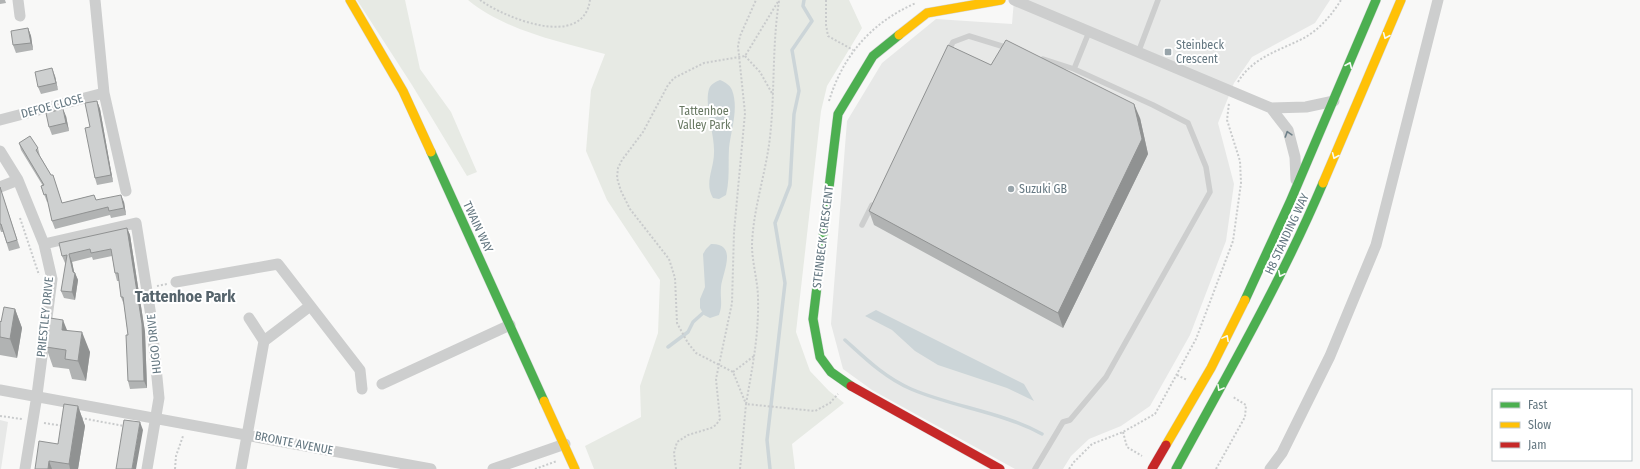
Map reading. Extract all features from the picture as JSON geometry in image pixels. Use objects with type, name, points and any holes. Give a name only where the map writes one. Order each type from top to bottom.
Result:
[{"type":"main road","name":"TWAIN WAY","points":[[350,0],[403,91],[565,444],[575,469]]},
{"type":"main road","name":"STEINBECK CRESCENT","points":[[1000,0],[927,13],[873,56],[838,114],[813,319],[820,357],[831,372],[860,393],[1000,469]]},
{"type":"main road","name":"H8 STANDING WAY","points":[[1152,469],[1200,388],[1235,322],[1334,101],[1376,0]]},
{"type":"main road","name":"H8 STANDING WAY","points":[[1176,469],[1220,388],[1250,338],[1304,228],[1401,0]]},
{"type":"street","points":[[18,0],[20,16]]},
{"type":"street","points":[[95,0],[104,93],[126,191]]},
{"type":"street","points":[[1014,0],[1271,108],[1306,107],[1334,101]]},
{"type":"street","points":[[1270,469],[1282,453],[1330,356],[1376,245],[1438,0]]},
{"type":"street","name":"DEFOE CLOSE","points":[[0,120],[104,93]]},
{"type":"street","points":[[1271,108],[1288,130],[1295,157],[1296,186]]},
{"type":"street","name":"PRIESTLEY DRIVE","points":[[0,151],[18,180],[44,244],[52,279],[37,395],[27,420],[25,469]]},
{"type":"street","points":[[0,187],[18,180]]},
{"type":"street","name":"HUGO DRIVE","points":[[44,244],[136,223],[147,288],[159,398],[157,418]]},
{"type":"street","points":[[176,282],[278,264],[360,370],[362,389]]},
{"type":"street","points":[[241,469],[264,341],[310,306]]},
{"type":"street","points":[[249,318],[264,341]]},
{"type":"street","points":[[382,384],[510,325]]},
{"type":"street","name":"BRONTE AVENUE","points":[[0,390],[37,395],[431,469]]},
{"type":"street","points":[[147,469],[157,418]]},
{"type":"street","points":[[493,469],[565,444]]},
{"type":"lane","points":[[1138,53],[1158,0]]},
{"type":"lane","points":[[1074,69],[1089,32]]},
{"type":"lane","points":[[946,56],[953,42],[969,36],[1014,50]]},
{"type":"lane","points":[[1035,469],[1063,422],[1070,420],[1106,377],[1210,192],[1206,167],[1188,123],[1153,105],[1074,69],[1036,57]]},
{"type":"lane","points":[[862,225],[876,196]]},
{"type":"path","points":[[480,0],[504,14],[554,28],[567,26],[583,18],[588,12],[590,0]]},
{"type":"path","points":[[676,469],[674,453],[678,442],[688,434],[711,428],[716,425],[720,419],[716,379],[732,302],[734,232],[745,113],[738,46],[740,36],[756,0]]},
{"type":"path","points":[[745,56],[779,0]]},
{"type":"path","points":[[740,469],[746,404],[755,355],[758,328],[758,297],[752,245],[755,216],[770,138],[774,97],[774,30],[779,0]]},
{"type":"path","points":[[826,0],[826,25],[828,36],[853,50]]},
{"type":"path","points":[[1069,469],[1092,444],[1123,432],[1155,414],[1196,339],[1232,241],[1241,183],[1240,161],[1228,120],[1228,106],[1233,92],[1243,74],[1259,60],[1279,49],[1303,39],[1330,16],[1341,0]]},
{"type":"path","points":[[827,107],[835,83],[853,50],[868,34],[886,20],[900,10],[919,2]]},
{"type":"path","points":[[746,404],[733,372],[696,353],[688,343],[677,323],[675,278],[669,259],[630,209],[621,191],[617,178],[618,168],[622,160],[646,126],[668,85],[674,78],[704,63],[745,56],[760,72],[774,97]]},
{"type":"path","points":[[19,214],[41,282]]},
{"type":"path","points":[[147,288],[176,282]]},
{"type":"path","points":[[733,372],[755,355]]},
{"type":"path","points":[[1216,469],[1245,417],[1246,405],[1220,388]]},
{"type":"path","points":[[746,404],[815,411],[830,403],[839,395],[834,391]]},
{"type":"path","points":[[23,413],[27,420]]},
{"type":"path","points":[[0,416],[64,426],[65,421]]},
{"type":"path","points":[[73,417],[125,426]]},
{"type":"path","points":[[1123,432],[1127,447],[1145,458]]},
{"type":"path","points":[[176,435],[190,437]]},
{"type":"path","points":[[175,469],[176,456],[183,436]]},
{"type":"path","points":[[535,469],[570,456]]},
{"type":"shaded area","points":[[1014,0],[1330,0],[1315,23],[1252,57],[1234,83],[1218,123],[1234,184],[1226,241],[1190,335],[1150,406],[1121,426],[1089,439],[1071,456],[1063,469],[1015,469],[872,390],[843,369],[831,324],[847,121],[882,63],[936,19],[1012,24]]},
{"type":"shaded area","points":[[720,80],[731,88],[734,97],[735,112],[729,148],[726,195],[719,199],[713,198],[709,187],[714,159],[714,146],[708,96],[711,86]]},
{"type":"shaded area","points":[[711,244],[720,245],[725,248],[727,260],[721,287],[721,304],[719,315],[710,318],[704,315],[700,308],[700,299],[705,287],[703,254]]},
{"type":"shaded area","points":[[876,310],[1024,384],[1034,401],[1007,388],[938,365],[915,351],[892,330],[865,316]]},
{"type":"shaded area","points":[[0,420],[8,422],[1,469],[0,469]]},
{"type":"green space","points":[[357,0],[405,0],[420,69],[451,112],[477,172],[467,176],[412,85]]},
{"type":"green space","name":"Tattenhoe Valley Park","points":[[468,0],[849,0],[862,28],[827,86],[821,111],[796,332],[810,371],[829,391],[844,403],[792,444],[795,469],[594,469],[585,446],[641,417],[640,386],[658,333],[660,280],[607,200],[586,151],[591,90],[605,54],[551,40],[515,27],[482,10]]},
{"type":"building","points":[[28,28],[31,43],[13,45],[11,31]]},
{"type":"building","name":"Suzuki GB","points":[[1006,40],[1134,104],[1142,139],[1058,313],[869,211],[948,45],[991,65]]},
{"type":"building","points":[[52,68],[56,83],[38,87],[35,72]]},
{"type":"building","points":[[97,101],[111,175],[95,178],[85,128],[90,127],[85,103]]},
{"type":"building","points":[[63,109],[66,123],[49,127],[46,113]]},
{"type":"building","points":[[30,136],[38,148],[36,150],[51,175],[53,175],[62,203],[94,195],[96,200],[121,195],[124,208],[109,211],[108,207],[52,221],[46,194],[44,195],[41,186],[44,185],[19,143]]},
{"type":"building","points":[[0,187],[17,240],[7,243],[0,224]]},
{"type":"building","points":[[127,228],[142,324],[144,381],[128,381],[126,335],[128,335],[123,297],[121,297],[118,273],[115,273],[111,249],[91,253],[90,249],[69,254],[73,272],[75,273],[72,292],[61,291],[67,255],[62,256],[59,243]]},
{"type":"building","points":[[4,307],[15,309],[10,339],[0,337],[0,321],[1,322]]},
{"type":"building","points":[[50,318],[63,320],[62,330],[82,332],[78,361],[65,359],[66,350],[46,347]]},
{"type":"building","points":[[64,404],[78,406],[69,464],[49,461],[48,469],[35,469],[39,441],[58,444]]},
{"type":"building","points":[[124,420],[140,422],[132,469],[116,469]]},
{"type":"waterway","points":[[770,469],[767,440],[785,283],[775,223],[790,185],[794,114],[799,91],[792,50],[812,21],[803,6],[804,0]]},
{"type":"waterway","points":[[668,347],[688,332],[693,322],[703,313]]},
{"type":"waterway","points":[[845,340],[884,373],[911,389],[944,401],[1011,420],[1042,434]]},
{"type":"traffic: fast","points":[[1245,300],[1290,202],[1376,0]]},
{"type":"traffic: fast","points":[[851,386],[831,372],[820,357],[813,319],[838,114],[873,56],[899,35]]},
{"type":"traffic: fast","points":[[431,152],[544,401]]},
{"type":"traffic: fast","points":[[1176,469],[1271,292],[1307,220],[1323,183]]},
{"type":"traffic: slow","points":[[350,0],[403,91],[431,152]]},
{"type":"traffic: slow","points":[[899,35],[927,13],[1001,0]]},
{"type":"traffic: slow","points":[[1323,183],[1401,0]]},
{"type":"traffic: slow","points":[[1166,445],[1211,368],[1245,300]]},
{"type":"traffic: slow","points":[[544,401],[575,469]]},
{"type":"traffic: jam","points":[[851,386],[1000,469]]},
{"type":"traffic: jam","points":[[1152,469],[1166,445]]},
{"type":"place","name":"Steinbeck Crescent","points":[[1168,52]]},
{"type":"place","name":"Suzuki GB","points":[[1011,189]]},
{"type":"district","name":"Tattenhoe Park","points":[[185,296]]}]
